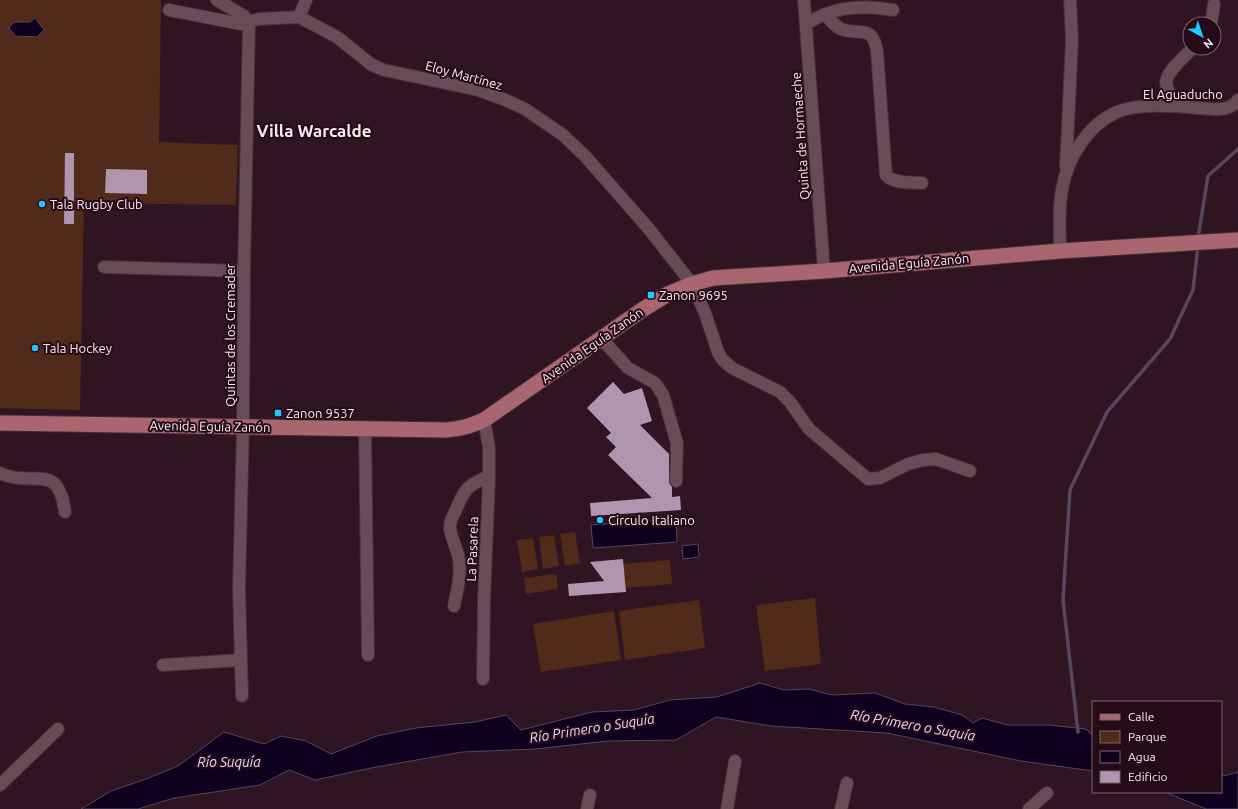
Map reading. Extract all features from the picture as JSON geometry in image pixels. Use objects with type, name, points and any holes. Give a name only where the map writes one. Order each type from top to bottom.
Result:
[{"type":"main road","name":"Avenida Eguía Zanón","points":[[0,422],[365,429],[446,430],[467,428],[484,420],[661,298],[692,284],[712,278],[824,271],[1060,251],[1238,240]]},
{"type":"street","points":[[217,0],[244,16],[249,23]]},
{"type":"street","points":[[169,10],[241,24],[259,19],[300,17],[306,0]]},
{"type":"street","name":"Quinta de Hormaeche","points":[[804,0],[824,271]]},
{"type":"street","points":[[1066,175],[1072,39],[1070,0]]},
{"type":"street","points":[[1212,16],[1214,4]]},
{"type":"street","points":[[806,24],[825,14],[841,9],[877,7],[893,10]]},
{"type":"street","points":[[825,14],[837,27],[844,30],[864,32],[872,36],[876,42],[886,175],[894,181],[922,183]]},
{"type":"street","name":"Eloy Martínez","points":[[300,17],[337,37],[372,65],[384,70],[478,90],[525,109],[563,135],[585,156],[648,229],[692,284],[722,359],[732,368],[780,392],[790,402],[809,429],[868,478],[880,478],[908,464],[923,460],[936,459],[970,470]]},
{"type":"street","name":"Quintas de los Cremader","points":[[242,696],[239,589],[249,23]]},
{"type":"street","points":[[1176,106],[1166,83],[1168,76],[1173,69],[1185,56]]},
{"type":"street","name":"El Aguaducho","points":[[1060,251],[1060,209],[1062,189],[1066,175],[1079,146],[1089,132],[1101,121],[1117,112],[1140,107],[1176,106],[1224,109],[1233,106],[1238,100]]},
{"type":"street","points":[[104,267],[244,271]]},
{"type":"street","points":[[601,338],[628,368],[655,383],[663,395],[677,443],[676,481]]},
{"type":"street","name":"La Pasarela","points":[[483,679],[484,600],[489,476],[489,447],[484,420]]},
{"type":"street","points":[[365,429],[368,655]]},
{"type":"street","points":[[0,473],[13,477],[50,480],[61,492],[65,512]]},
{"type":"street","points":[[454,606],[459,580],[460,561],[450,528],[451,520],[461,496],[466,489],[474,482],[489,476]]},
{"type":"street","points":[[163,665],[241,660]]},
{"type":"street","points":[[0,785],[58,729]]},
{"type":"street","points":[[727,809],[735,761]]},
{"type":"street","points":[[841,809],[847,783]]},
{"type":"street","points":[[1029,809],[1047,793]]},
{"type":"street","points":[[587,809],[590,795]]},
{"type":"green space","name":"Tala Rugby Club","points":[[0,0],[161,0],[159,142],[238,145],[236,205],[84,203],[80,410],[0,408]]},
{"type":"green space","points":[[575,532],[580,563],[565,566],[560,534]]},
{"type":"green space","points":[[554,535],[559,566],[543,569],[539,537]]},
{"type":"green space","points":[[533,538],[538,569],[522,572],[517,540]]},
{"type":"green space","points":[[670,560],[672,584],[625,588],[623,564]]},
{"type":"green space","points":[[556,574],[558,589],[526,594],[524,578]]},
{"type":"green space","points":[[815,598],[821,664],[765,671],[756,605]]},
{"type":"green space","points":[[699,600],[705,648],[625,660],[619,611]]},
{"type":"green space","points":[[614,611],[621,660],[541,672],[533,624]]},
{"type":"water","points":[[35,18],[44,30],[37,37],[15,36],[9,28],[14,22],[30,22]]},
{"type":"water","points":[[676,519],[677,542],[593,548],[591,525]]},
{"type":"water","points":[[698,544],[699,557],[683,559],[682,546]]},
{"type":"water","name":"Río Suquía","points":[[760,683],[784,690],[809,689],[832,695],[875,693],[905,704],[934,707],[962,715],[973,723],[982,718],[1008,725],[1049,725],[1086,729],[1092,735],[1092,771],[1021,761],[887,733],[771,726],[716,717],[676,740],[608,741],[535,749],[462,752],[371,768],[315,780],[289,770],[260,785],[174,798],[138,809],[81,809],[111,791],[178,766],[224,732],[264,744],[281,736],[306,741],[331,754],[377,736],[416,728],[475,722],[506,715],[521,730],[592,712],[634,710],[670,700],[717,697]]},
{"type":"water","points":[[1238,772],[1238,809],[1206,809],[1167,793],[1222,793],[1222,775]]},
{"type":"building","points":[[65,153],[74,153],[74,224],[64,224]]},
{"type":"building","points":[[106,169],[147,170],[147,194],[105,193]]},
{"type":"building","points":[[613,382],[624,394],[642,388],[652,421],[640,425],[669,454],[669,481],[672,487],[672,497],[680,496],[681,510],[591,516],[590,503],[652,498],[608,455],[616,447],[606,437],[611,433],[587,408]]},
{"type":"building","points":[[623,559],[626,592],[569,596],[568,584],[604,581],[590,562]]},
{"type":"waterway","points":[[1198,238],[1208,176],[1238,149]]},
{"type":"waterway","points":[[1078,732],[1063,600],[1070,490],[1107,412],[1170,339],[1193,290],[1198,246]]},
{"type":"place","name":"Tala Rugby Club","points":[[42,204]]},
{"type":"place","name":"Zanon 9695","points":[[651,295]]},
{"type":"place","name":"Tala Hockey","points":[[35,348]]},
{"type":"place","name":"Zanon 9537","points":[[278,413]]},
{"type":"place","name":"Circulo Italiano","points":[[600,520]]},
{"type":"district","name":"Villa Warcalde","points":[[314,131]]},
{"type":"water label","name":"Río Primero o Suquía","points":[[913,725]]},
{"type":"water label","name":"Río Primero o Suquía","points":[[592,728]]}]
